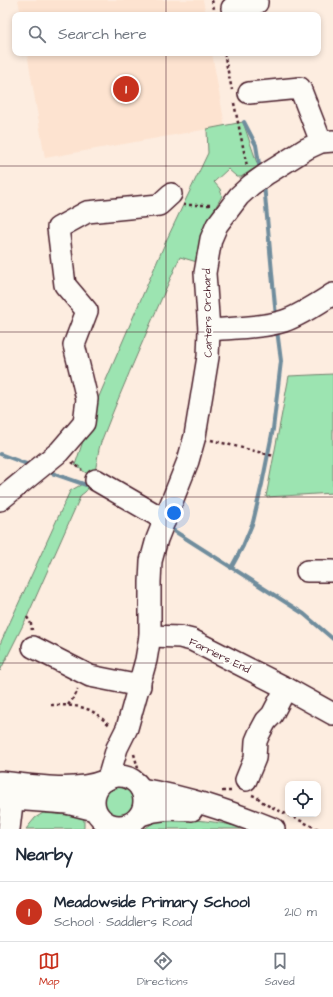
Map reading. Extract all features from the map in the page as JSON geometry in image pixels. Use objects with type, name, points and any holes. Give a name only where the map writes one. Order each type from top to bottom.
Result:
[{"type":"street","points":[[232,8],[257,3],[257,0]]},
{"type":"street","points":[[249,93],[300,88],[323,136]]},
{"type":"street","name":"Carters Orchard","points":[[106,780],[122,729],[140,686],[150,636],[150,582],[152,561],[157,539],[188,462],[195,436],[208,357],[209,330],[205,273],[211,239],[217,225],[232,205],[258,179],[306,149],[323,136]]},
{"type":"street","points":[[0,500],[59,452],[84,423],[88,399],[74,345],[94,310],[64,285],[52,222],[87,212],[166,205]]},
{"type":"street","points":[[209,330],[277,323],[300,314],[333,294]]},
{"type":"street","points":[[96,480],[164,520]]},
{"type":"street","points":[[307,571],[333,571]]},
{"type":"street","name":"Farriers End","points":[[150,636],[180,637],[192,640],[333,714]]},
{"type":"street","points":[[33,647],[90,676],[140,686]]},
{"type":"street","points":[[246,780],[255,758],[256,741],[259,734],[286,688]]},
{"type":"street","name":"Carters Orchard","points":[[122,729],[128,762],[139,782]]},
{"type":"street","points":[[7,790],[83,786],[117,776],[125,777],[231,812],[274,829]]},
{"type":"street","points":[[92,823],[94,796],[97,789],[106,780]]},
{"type":"street","points":[[135,822],[144,806],[144,798],[139,782]]},
{"type":"street","points":[[7,790],[67,802],[92,823]]},
{"type":"street","points":[[7,790],[9,829]]},
{"type":"street","points":[[92,823],[103,821],[119,827],[135,822],[154,810],[168,808],[231,812]]},
{"type":"path","points":[[225,56],[258,179]]},
{"type":"path","points":[[166,205],[232,205]]},
{"type":"path","points":[[195,436],[274,456]]},
{"type":"path","points":[[59,452],[96,480]]},
{"type":"path","points":[[51,705],[72,706],[87,709],[122,729]]},
{"type":"path","points":[[133,750],[139,782]]},
{"type":"shaded area","points":[[18,0],[203,0],[205,12],[20,12]]},
{"type":"shaded area","points":[[28,56],[213,56],[225,126],[45,158]]},
{"type":"green space","points":[[243,122],[258,166],[241,177],[237,177],[228,169],[214,182],[220,189],[222,196],[206,224],[197,262],[180,257],[129,372],[101,442],[93,478],[75,465],[94,408],[166,241],[208,153],[207,129]]},
{"type":"green space","points":[[333,374],[333,493],[266,497],[289,376]]},
{"type":"green space","points":[[93,478],[86,491],[81,495],[27,617],[0,671],[0,644],[70,491]]},
{"type":"green space","points":[[117,785],[123,785],[132,789],[136,801],[132,813],[123,817],[117,817],[108,813],[104,804],[104,798],[108,789]]},
{"type":"green space","points":[[43,813],[79,816],[84,819],[84,828],[26,829],[35,818]]},
{"type":"green space","points":[[163,819],[205,821],[247,829],[144,829]]},
{"type":"waterway","points":[[244,122],[256,145],[260,170]]},
{"type":"waterway","points":[[264,184],[276,317]]},
{"type":"waterway","points":[[231,568],[243,546],[253,522],[273,429],[281,361],[277,330]]},
{"type":"waterway","points":[[0,454],[32,466]]},
{"type":"waterway","points":[[46,471],[92,487]]},
{"type":"waterway","points":[[168,527],[304,614],[333,639]]},
{"type":"place","name":"Meadowside Primary School","points":[[126,89]]}]
